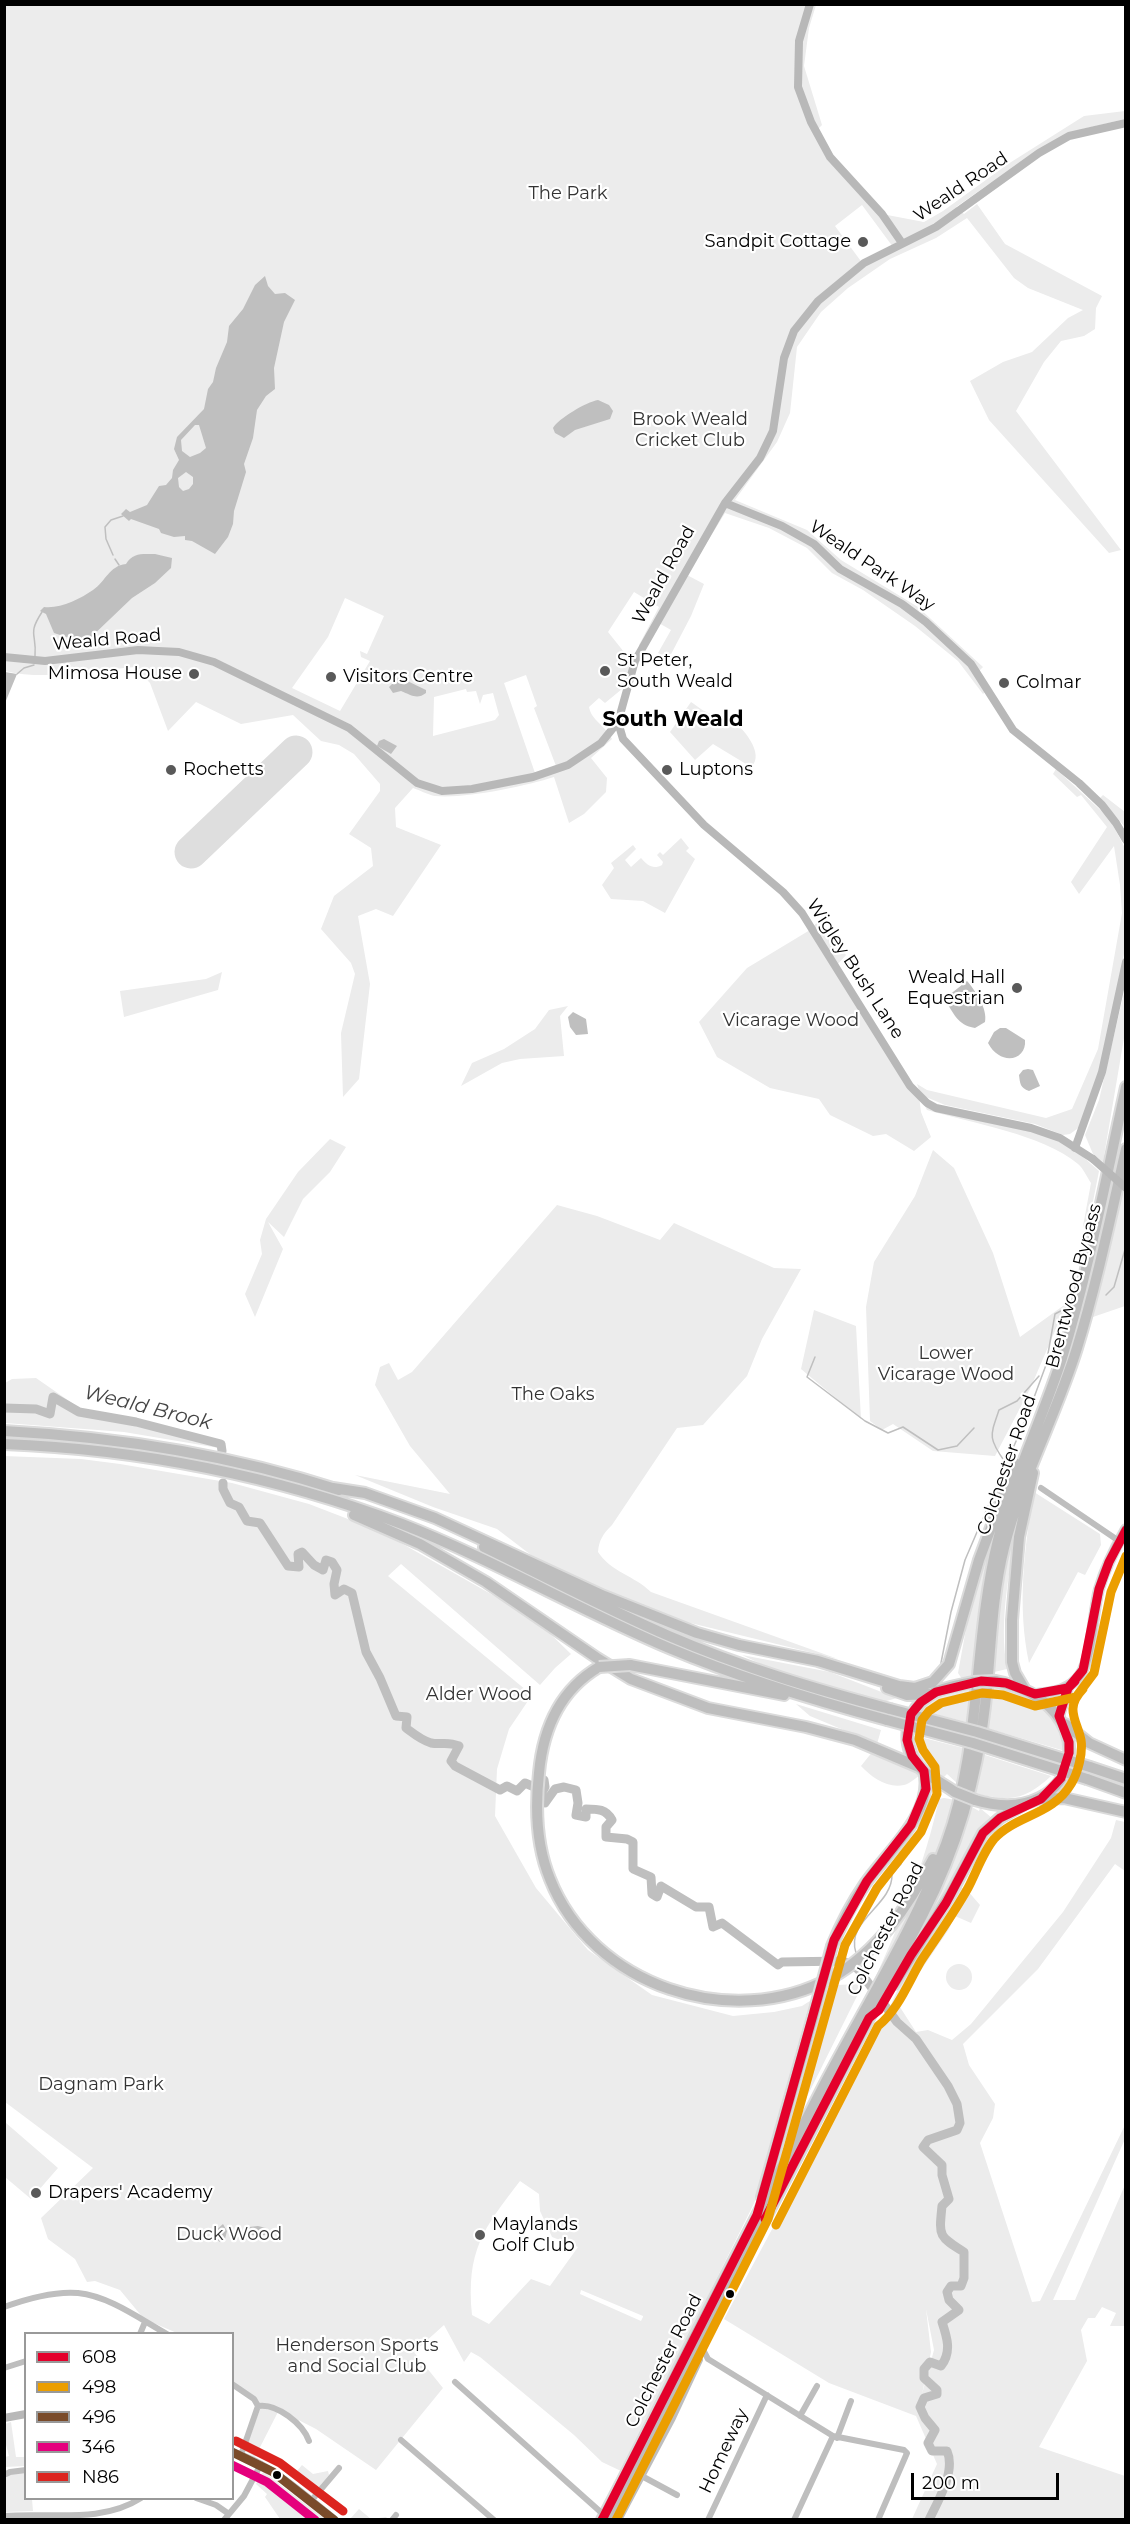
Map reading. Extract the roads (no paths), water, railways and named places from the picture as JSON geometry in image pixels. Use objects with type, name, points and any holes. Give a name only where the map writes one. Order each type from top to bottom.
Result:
[{"type":"highway","name":"Brentwood Bypass","points":[[1055,1378],[1091,1254],[1125,1087]]},
{"type":"highway","name":"Brentwood Bypass","points":[[1032,1462],[1077,1348],[1125,1149]]},
{"type":"highway","points":[[573,1591],[697,1633],[905,1687],[915,1688],[929,1684],[941,1676],[949,1664],[972,1581],[994,1515],[1037,1412],[1055,1378]]},
{"type":"highway","name":"Colchester Road","points":[[882,1991],[931,1880],[957,1797],[974,1724],[987,1598],[994,1557],[1011,1496],[1055,1378]]},
{"type":"highway","points":[[4,1431],[79,1436],[158,1447],[256,1467],[333,1488],[460,1536],[661,1633],[724,1658],[1125,1793]]},
{"type":"highway","points":[[4,1444],[98,1451],[168,1461],[241,1476],[331,1501],[426,1534],[669,1648],[728,1671],[794,1693],[888,1715],[977,1732],[1125,1779]]},
{"type":"highway","points":[[1032,1462],[1033,1477],[1019,1538],[1012,1620],[1012,1662],[1015,1673],[1030,1692],[1089,1743],[1125,1760]]},
{"type":"highway","name":"Colchester Road","points":[[606,2518],[638,2474],[688,2367],[701,2347],[882,1991],[937,1888],[966,1813],[983,1727],[998,1576],[1013,1514],[1032,1462]]},
{"type":"highway","points":[[333,1488],[365,1493],[435,1518],[604,1596],[697,1633]]},
{"type":"highway","points":[[331,1501],[346,1512],[420,1544],[486,1582],[597,1659],[631,1679],[708,1708],[806,1727],[884,1751],[922,1770],[957,1797],[986,1803],[1023,1805]]},
{"type":"highway","points":[[757,2215],[832,1946],[859,1893],[911,1825],[926,1789],[922,1770],[908,1746],[908,1726],[915,1708],[950,1676],[955,1666],[962,1622]]},
{"type":"highway","points":[[794,1693],[780,1696],[630,1665],[599,1667],[580,1680],[567,1694],[549,1723],[540,1758],[536,1816],[542,1857],[561,1903],[582,1934],[608,1956],[674,1992],[741,2002],[794,1993],[831,1978],[866,1953],[893,1924],[920,1884],[942,1844],[957,1797]]},
{"type":"highway","points":[[857,1673],[907,1695],[934,1693],[974,1682],[995,1681],[1030,1692]]},
{"type":"highway","points":[[1041,1799],[1057,1784],[1066,1765],[1070,1742],[1061,1719]]},
{"type":"highway","points":[[882,1991],[950,1895],[983,1833],[1000,1818],[1023,1805],[1041,1799],[1064,1798],[1125,1812]]},
{"type":"highway","name":"Colchester Road","points":[[606,2518],[757,2215],[875,2005]]},
{"type":"main road","points":[[1061,1719],[1068,1688],[1080,1675],[1086,1662],[1099,1589],[1125,1529]]},
{"type":"main road","points":[[1030,1692],[1068,1688]]},
{"type":"street","points":[[810,4],[799,41],[798,87],[811,122],[830,157],[880,212],[902,243]]},
{"type":"street","name":"Weald Road","points":[[4,657],[45,661],[138,650],[179,652],[214,662],[349,728],[417,783],[442,791],[472,789],[545,774],[568,765],[602,743],[618,722],[635,661],[725,503],[760,458],[773,431],[784,358],[794,331],[819,301],[864,263],[936,227],[1039,153],[1070,136],[1125,123]]},
{"type":"street","name":"Weald Park Way","points":[[725,503],[782,526],[812,543],[840,569],[902,604],[926,622],[970,664],[1012,730],[1079,783],[1102,805],[1116,823],[1125,840]]},
{"type":"street","points":[[606,737],[621,736],[618,722]]},
{"type":"street","name":"Wigley Bush Lane","points":[[621,736],[704,825],[783,892],[802,913],[910,1086],[927,1103],[1031,1128],[1060,1138],[1093,1159],[1125,1188]]},
{"type":"street","points":[[1075,1148],[1091,1108],[1101,1072],[1125,962]]},
{"type":"street","points":[[1041,1488],[1119,1541]]},
{"type":"street","points":[[4,2307],[27,2300],[76,2292],[113,2305],[163,2332]]},
{"type":"street","points":[[141,2332],[145,2322]]},
{"type":"street","points":[[701,2347],[703,2360]]},
{"type":"street","points":[[688,2367],[703,2360]]},
{"type":"street","points":[[703,2360],[767,2395],[835,2437],[904,2450],[907,2453],[878,2520]]},
{"type":"street","name":"Colchester Road","points":[[619,2520],[638,2474],[703,2360]]},
{"type":"street","points":[[4,2368],[24,2362]]},
{"type":"street","points":[[455,2382],[606,2518]]},
{"type":"street","points":[[234,2385],[254,2399],[258,2406]]},
{"type":"street","points":[[800,2416],[817,2386]]},
{"type":"street","name":"Homeway","points":[[708,2520],[767,2395]]},
{"type":"street","points":[[794,2520],[851,2401]]},
{"type":"street","points":[[258,2406],[272,2407],[287,2416],[309,2441]]},
{"type":"street","points":[[258,2406],[237,2453],[261,2464],[335,2520]]},
{"type":"street","points":[[4,2418],[24,2414]]},
{"type":"street","points":[[401,2440],[494,2520]]},
{"type":"street","points":[[199,2500],[216,2505],[227,2517],[244,2496],[261,2464]]},
{"type":"street","points":[[311,2501],[339,2468]]},
{"type":"street","points":[[4,2475],[24,2470]]},
{"type":"street","points":[[638,2474],[677,2495]]},
{"type":"street","points":[[4,2516],[104,2515],[130,2506],[139,2500]]},
{"type":"waterway","points":[[113,555],[106,539],[105,527],[111,520],[123,516]]},
{"type":"waterway","points":[[115,559],[119,565]]},
{"type":"waterway","points":[[35,656],[34,630],[42,612]]},
{"type":"waterway","points":[[17,674],[24,668],[34,665]]},
{"type":"waterway","points":[[1106,1295],[1114,1287],[1126,1246]]},
{"type":"waterway","points":[[940,1668],[951,1612],[965,1560],[1029,1411],[1046,1365],[1055,1314],[1068,1307]]},
{"type":"waterway","points":[[815,1357],[807,1377],[865,1421],[888,1433],[903,1427],[938,1450],[957,1446],[974,1428]]},
{"type":"waterway","points":[[1005,1462],[992,1437],[999,1410],[1017,1401],[1039,1376]]},
{"type":"waterway","name":"Weald Brook","points":[[4,1408],[36,1409],[50,1414],[53,1397],[79,1412],[136,1422],[221,1444],[222,1451]]},
{"type":"waterway","name":"Weald Brook","points":[[223,1483],[223,1489],[230,1503],[239,1507],[247,1521],[260,1523],[288,1566],[299,1567],[298,1554],[302,1552],[314,1565],[323,1570],[326,1560],[332,1562],[337,1570],[334,1584],[335,1595],[344,1589],[352,1593],[366,1652],[396,1716],[407,1717],[406,1728],[431,1743],[459,1746],[451,1761],[455,1766],[500,1790],[507,1786],[517,1791],[525,1783],[532,1786],[544,1780],[545,1787],[539,1797],[545,1803],[555,1789],[564,1787],[576,1790],[578,1803],[576,1815],[586,1817],[586,1809],[604,1812],[612,1820],[606,1827],[606,1837],[627,1839],[633,1842],[633,1869],[651,1877],[652,1894],[657,1897],[661,1886],[696,1907],[709,1907],[713,1927],[722,1923],[778,1965],[782,1962],[843,1961],[858,1969],[897,2022],[916,2039],[948,2086],[957,2104],[960,2123],[957,2130],[928,2140],[923,2147],[942,2165],[942,2175],[949,2199],[942,2206],[941,2230],[949,2242],[964,2252],[964,2278],[961,2286],[951,2286],[947,2292],[949,2300],[959,2310],[942,2322],[948,2344],[944,2361],[941,2366],[930,2362],[924,2369],[924,2378],[937,2390],[937,2394],[924,2398],[920,2407],[925,2418],[935,2430],[928,2443],[932,2451],[947,2451],[949,2459],[948,2477],[929,2520]]},
{"type":"waterway","points":[[856,1953],[854,1941],[857,1931],[885,1895],[892,1874],[901,1864],[909,1844]]},
{"type":"waterway","points":[[860,1963],[863,1970],[861,1974]]},
{"type":"place","name":"Sandpit Cottage","points":[[863,242]]},
{"type":"place","name":"St Peter, South Weald","points":[[605,671]]},
{"type":"place","name":"Mimosa House","points":[[194,674]]},
{"type":"place","name":"Visitors Centre","points":[[331,677]]},
{"type":"place","name":"Colmar","points":[[1004,683]]},
{"type":"place","name":"Rochetts","points":[[171,770]]},
{"type":"place","name":"Luptons","points":[[667,770]]},
{"type":"place","name":"Weald Hall Equestrian","points":[[1017,988]]},
{"type":"place","name":"Drapers' Academy","points":[[36,2193]]},
{"type":"place","name":"Maylands Golf Club","points":[[480,2235]]},
{"type":"district","name":"South Weald","points":[[673,720]]},
{"type":"park label","name":"The Park","points":[[568,194]]},
{"type":"park label","name":"Brook Weald Cricket Club","points":[[690,430]]},
{"type":"park label","name":"Vicarage Wood","points":[[791,1021]]},
{"type":"park label","name":"Lower Vicarage Wood","points":[[946,1364]]},
{"type":"park label","name":"The Oaks","points":[[553,1395]]},
{"type":"park label","name":"Alder Wood","points":[[479,1695]]},
{"type":"park label","name":"Dagnam Park","points":[[101,2085]]},
{"type":"park label","name":"Duck Wood","points":[[229,2235]]},
{"type":"park label","name":"Henderson Sports and Social Club","points":[[357,2356]]}]
